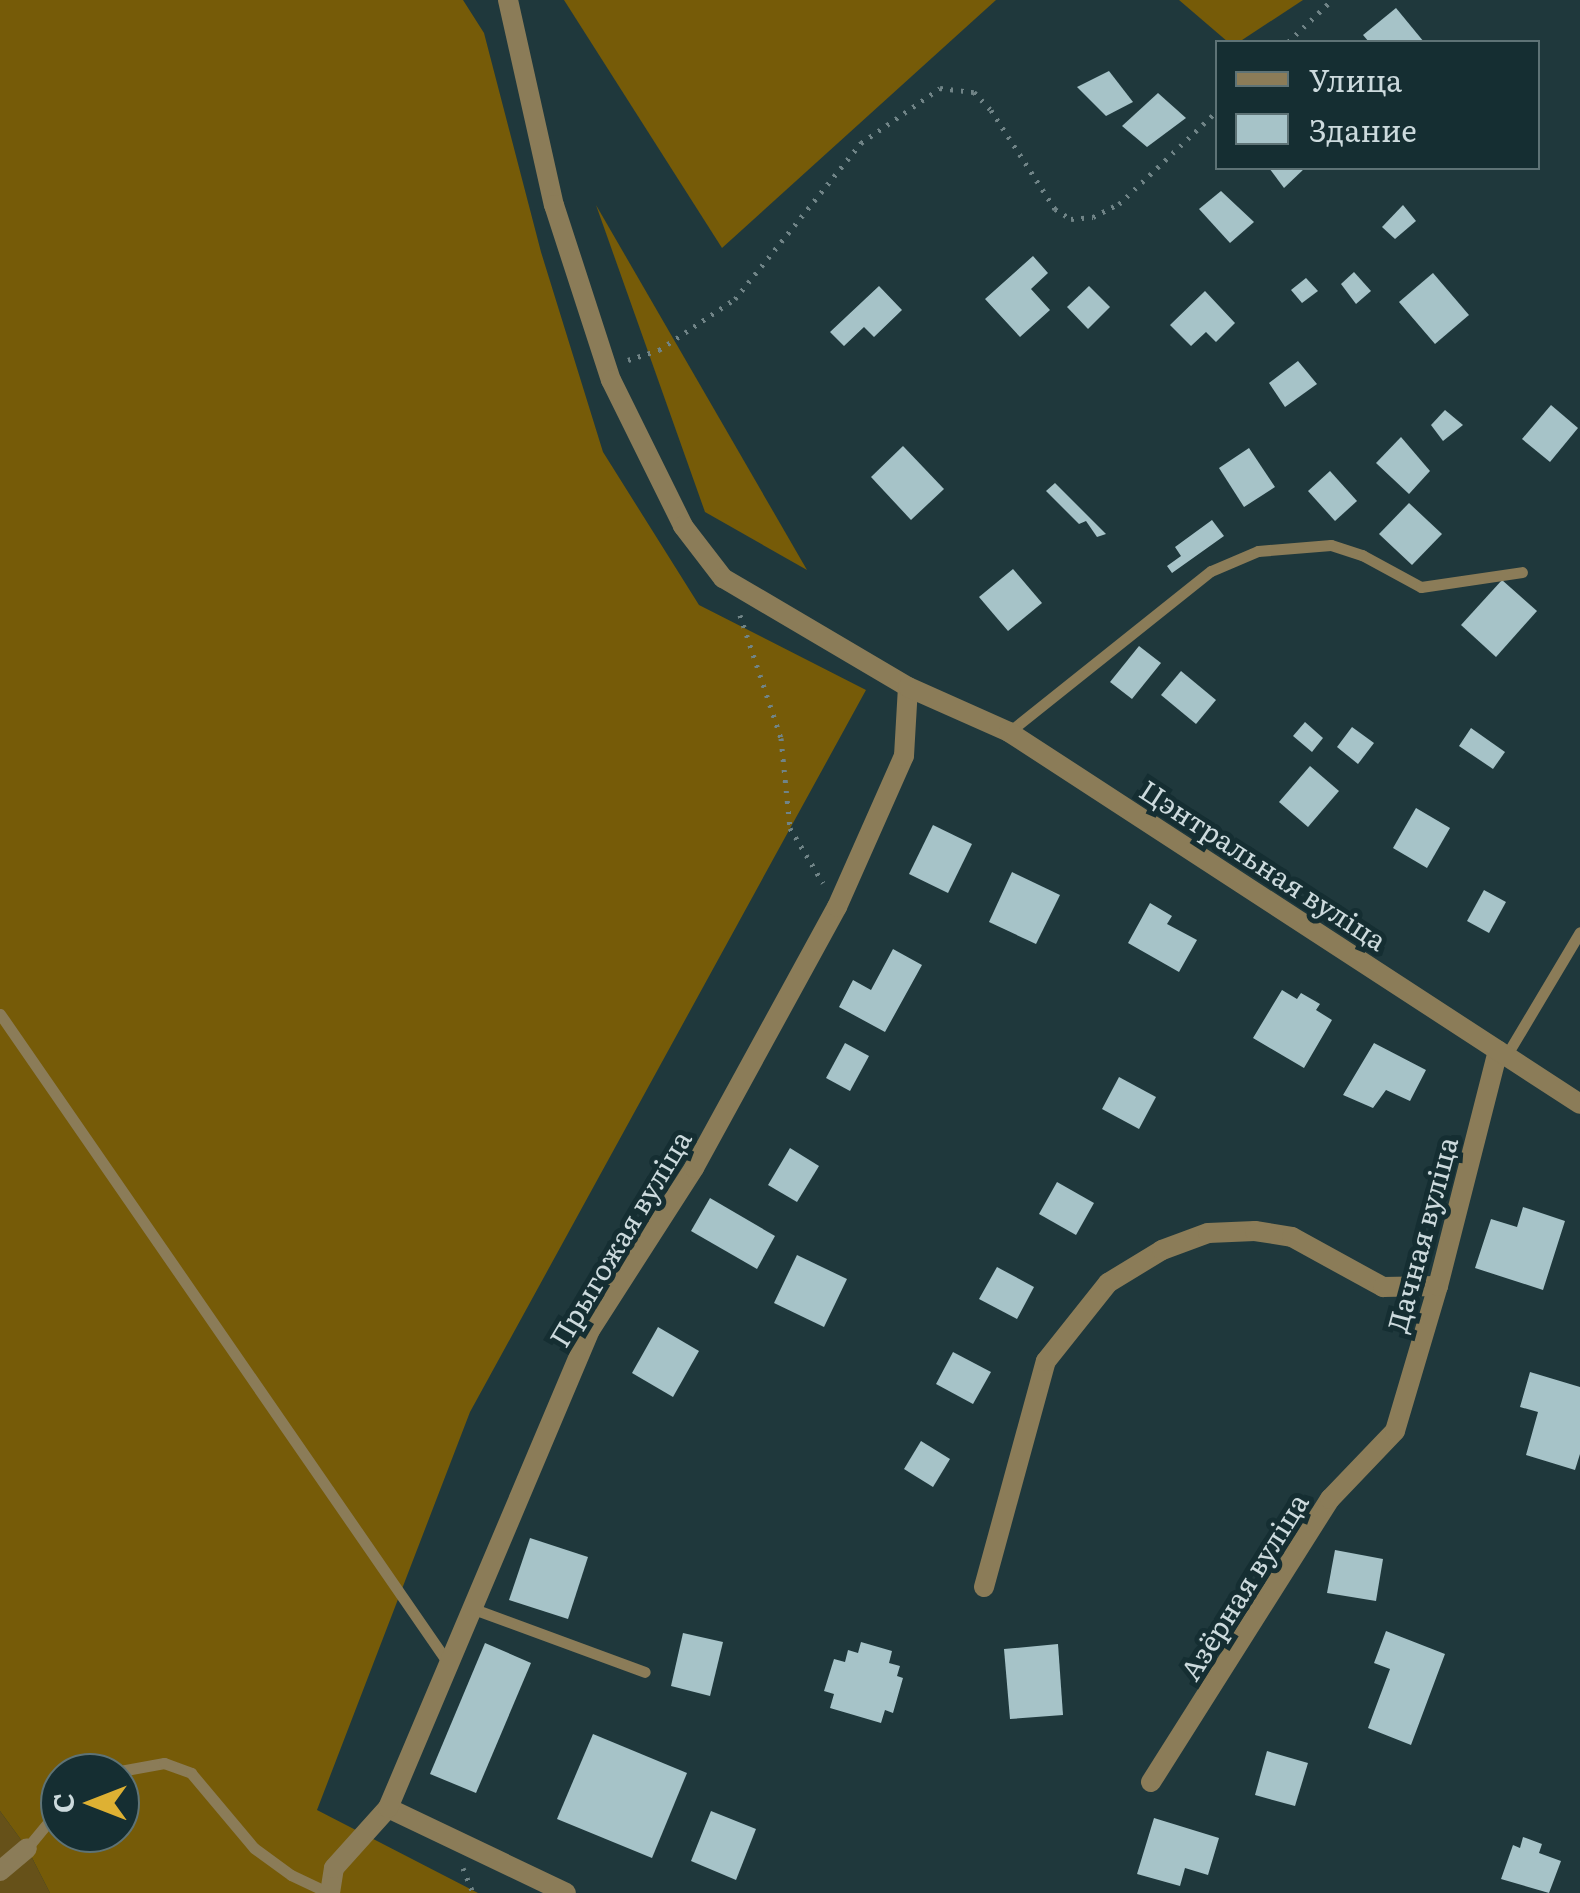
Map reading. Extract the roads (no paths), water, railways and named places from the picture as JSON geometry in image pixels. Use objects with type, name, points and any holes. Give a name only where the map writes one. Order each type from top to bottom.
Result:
[{"type":"street","name":"Цэнтральная вуліца","points":[[508,0],[554,205],[606,367],[645,454],[684,526],[723,578],[908,686],[1009,732],[1580,1104]]},
{"type":"street","name":"Прыгожая вуліца","points":[[329,1893],[334,1868],[388,1808],[590,1330],[694,1168],[837,906],[904,756],[908,686]]},
{"type":"street","name":"Дачная вуліца","points":[[1395,1430],[1502,1053]]},
{"type":"street","points":[[984,1586],[1046,1361],[1108,1283],[1162,1250],[1192,1238],[1255,1230],[1292,1237],[1383,1287],[1438,1286]]},
{"type":"street","name":"Азёрная вуліца","points":[[1151,1782],[1330,1499],[1395,1430]]},
{"type":"street","points":[[388,1808],[566,1893]]},
{"type":"street","points":[[0,1871],[27,1848]]},
{"type":"lane","points":[[1009,732],[1211,570],[1258,551],[1332,544],[1362,555],[1421,587],[1522,572]]},
{"type":"lane","points":[[1502,1053],[1580,932]]},
{"type":"lane","points":[[0,1014],[448,1663]]},
{"type":"lane","points":[[471,1608],[645,1672]]},
{"type":"lane","points":[[140,1767],[164,1763],[191,1773],[254,1848],[291,1874],[329,1893]]},
{"type":"lane","points":[[27,1848],[40,1832]]}]
